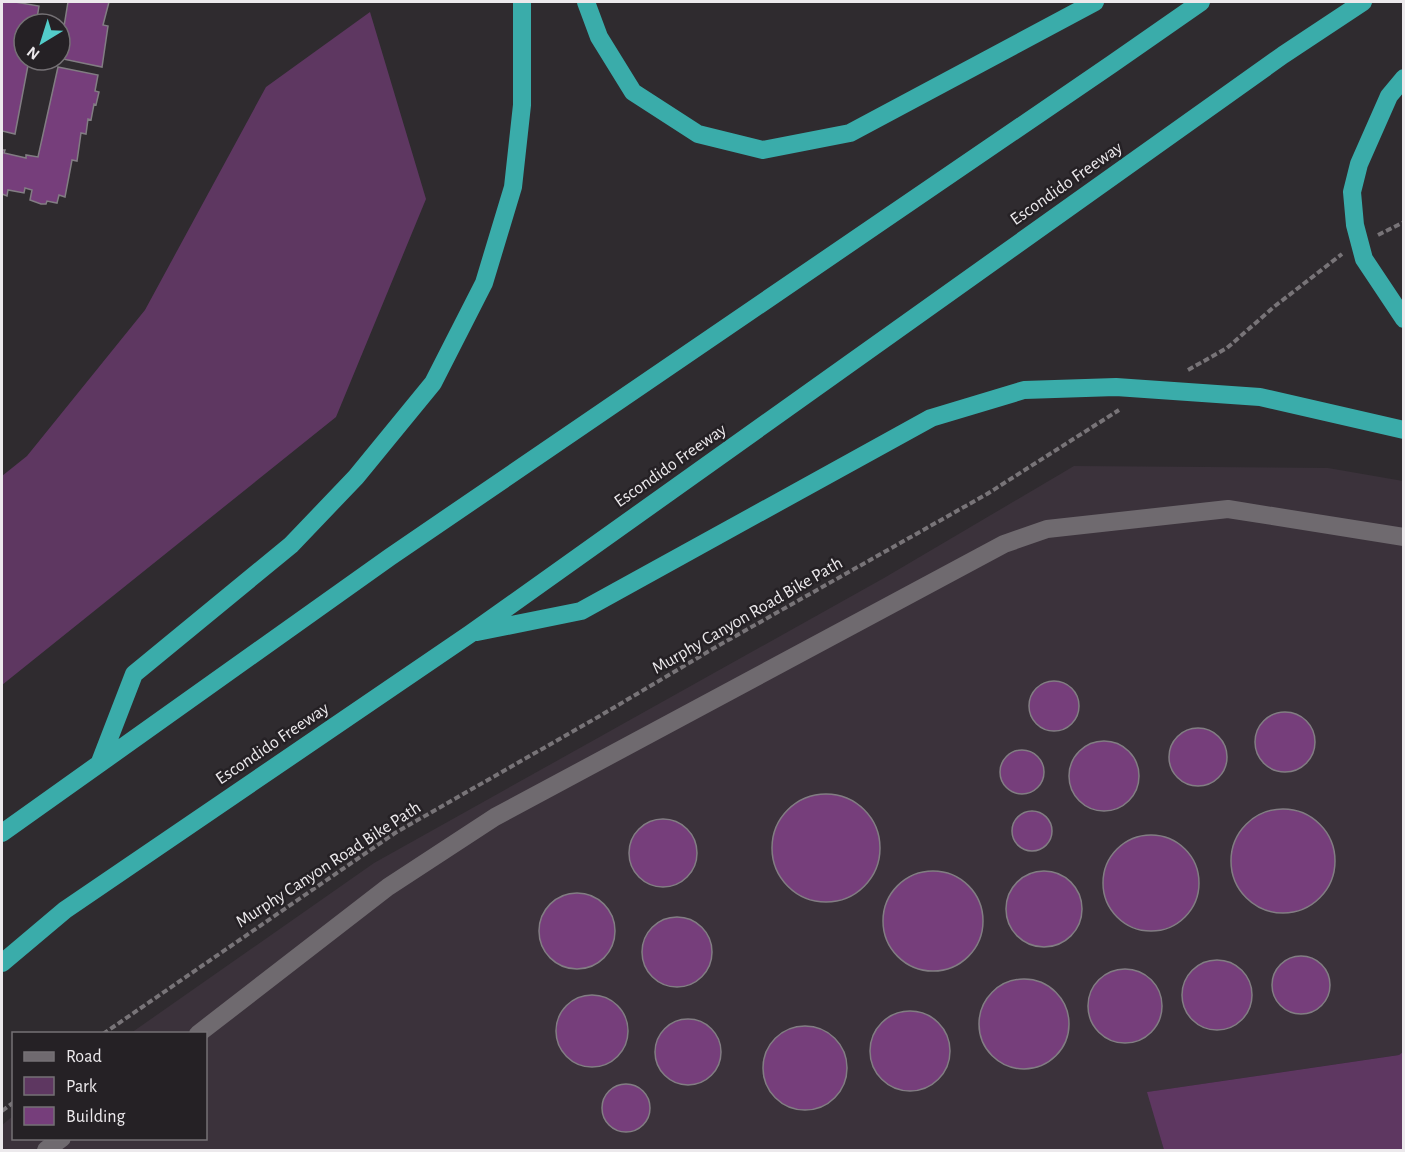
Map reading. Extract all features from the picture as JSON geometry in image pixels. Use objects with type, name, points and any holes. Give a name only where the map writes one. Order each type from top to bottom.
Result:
[{"type":"highway","points":[[100,762],[134,675],[291,545],[356,477],[433,383],[484,283],[513,187],[522,105],[522,2]]},
{"type":"highway","points":[[586,2],[599,37],[633,92],[698,134],[763,150],[850,133],[1095,2]]},
{"type":"highway","points":[[2,833],[390,557],[1201,2]]},
{"type":"highway","name":"Escondido Freeway","points":[[2,963],[65,910],[470,634],[1263,69],[1363,2]]},
{"type":"highway","points":[[1404,78],[1389,96],[1359,164],[1352,192],[1355,225],[1364,259],[1404,320]]},
{"type":"highway","points":[[470,634],[581,611],[931,418],[1023,390],[1116,387],[1260,397],[1404,430]]},
{"type":"lane","points":[[201,1032],[388,887],[495,818],[1004,544],[1047,529],[1228,509],[1404,537]]},
{"type":"lane","points":[[46,1150],[59,1140]]},
{"type":"path","points":[[1372,238],[1404,222]]},
{"type":"path","points":[[1185,372],[1227,348],[1275,306],[1344,252]]},
{"type":"path","name":"Murphy Canyon Road Bike Path","points":[[106,1032],[395,833],[716,647],[987,494],[1124,407]]},
{"type":"shaded area","points":[[1074,466],[1328,468],[1403,481],[1404,1052],[1399,1055],[1148,1092],[1164,1150],[2,1150],[2,1125],[12,1117],[12,1140],[207,1140],[207,1032],[132,1032],[374,863],[884,578]]},
{"type":"green space","points":[[370,12],[426,199],[336,417],[2,685],[2,476],[27,456],[145,310],[266,87]]},
{"type":"green space","points":[[1403,1052],[1403,1150],[1164,1150],[1147,1092],[1399,1055]]},
{"type":"building","points":[[2,2],[39,6],[38,12],[12,12],[12,72],[27,72],[15,134],[2,131]]},
{"type":"building","points":[[68,2],[109,2],[103,25],[108,26],[102,67],[72,61],[72,12],[66,12]]},
{"type":"building","points":[[72,70],[98,75],[95,91],[99,92],[96,105],[94,104],[91,120],[88,119],[86,134],[81,133],[77,161],[72,160],[65,197],[59,195],[57,203],[47,201],[46,204],[41,204],[30,200],[32,190],[25,188],[24,193],[8,190],[7,196],[2,194],[2,150],[5,150],[4,153],[26,158],[26,155],[38,157],[57,72],[72,72]]},
{"type":"building","points":[[1054,681],[1072,688],[1079,706],[1072,724],[1054,731],[1036,724],[1029,706],[1036,688]]},
{"type":"building","points":[[1285,712],[1302,717],[1310,725],[1315,742],[1310,759],[1302,767],[1285,772],[1268,767],[1260,759],[1255,742],[1260,725],[1268,717]]},
{"type":"building","points":[[1192,728],[1204,728],[1219,736],[1227,751],[1227,763],[1219,778],[1204,786],[1192,786],[1177,778],[1169,763],[1169,751],[1177,736]]},
{"type":"building","points":[[1104,741],[1117,744],[1129,751],[1136,763],[1139,776],[1136,789],[1129,801],[1117,808],[1104,811],[1091,808],[1079,801],[1072,789],[1069,776],[1072,763],[1079,751],[1091,744]]},
{"type":"building","points":[[1022,750],[1037,757],[1044,772],[1037,787],[1022,794],[1007,787],[1000,772],[1007,757]]},
{"type":"building","points":[[826,794],[847,798],[864,810],[876,827],[880,848],[876,869],[864,886],[847,898],[826,902],[805,898],[788,886],[776,869],[772,848],[776,827],[788,810],[805,798]]},
{"type":"building","points":[[1283,809],[1303,813],[1320,824],[1331,841],[1335,861],[1331,881],[1320,898],[1303,909],[1283,913],[1263,909],[1246,898],[1235,881],[1231,861],[1235,841],[1246,824],[1263,813]]},
{"type":"building","points":[[1032,811],[1046,817],[1052,831],[1046,845],[1032,851],[1018,845],[1012,831],[1018,817]]},
{"type":"building","points":[[663,819],[676,822],[687,829],[694,840],[697,853],[694,866],[687,877],[676,884],[663,887],[650,884],[639,877],[632,866],[629,853],[632,840],[639,829],[650,822]]},
{"type":"building","points":[[1151,835],[1169,839],[1185,849],[1195,865],[1199,883],[1195,901],[1185,917],[1169,927],[1151,931],[1133,927],[1117,917],[1107,901],[1103,883],[1107,865],[1117,849],[1133,839]]},
{"type":"building","points":[[933,871],[952,875],[968,886],[979,902],[983,921],[979,940],[968,956],[952,967],[933,971],[914,967],[898,956],[887,940],[883,921],[887,902],[898,886],[914,875]]},
{"type":"building","points":[[1044,871],[1058,874],[1071,882],[1079,895],[1082,909],[1079,923],[1071,936],[1058,944],[1044,947],[1030,944],[1017,936],[1009,923],[1006,909],[1009,895],[1017,882],[1030,874]]},
{"type":"building","points":[[577,893],[591,896],[604,904],[612,917],[615,931],[612,945],[604,958],[591,966],[577,969],[563,966],[550,958],[542,945],[539,931],[542,917],[550,904],[563,896]]},
{"type":"building","points":[[677,917],[690,920],[702,927],[709,939],[712,952],[709,965],[702,977],[690,984],[677,987],[664,984],[652,977],[645,965],[642,952],[645,939],[652,927],[664,920]]},
{"type":"building","points":[[1301,956],[1317,961],[1325,969],[1330,985],[1325,1001],[1317,1009],[1301,1014],[1285,1009],[1277,1001],[1272,985],[1277,969],[1285,961]]},
{"type":"building","points":[[1217,960],[1230,963],[1242,970],[1249,982],[1252,995],[1249,1008],[1242,1020],[1230,1027],[1217,1030],[1204,1027],[1192,1020],[1185,1008],[1182,995],[1185,982],[1192,970],[1204,963]]},
{"type":"building","points":[[1132,969],[1152,979],[1160,992],[1162,1006],[1160,1020],[1152,1033],[1139,1041],[1118,1043],[1098,1033],[1090,1020],[1088,999],[1098,979],[1111,971]]},
{"type":"building","points":[[1024,979],[1041,983],[1056,992],[1065,1007],[1069,1024],[1065,1041],[1056,1056],[1041,1065],[1024,1069],[1007,1065],[992,1056],[983,1041],[979,1024],[983,1007],[992,992],[1007,983]]},
{"type":"building","points":[[592,995],[606,998],[618,1005],[625,1017],[628,1031],[625,1045],[618,1057],[606,1064],[592,1067],[578,1064],[566,1057],[559,1045],[556,1031],[559,1017],[566,1005],[578,998]]},
{"type":"building","points":[[910,1011],[925,1014],[938,1023],[947,1036],[950,1051],[947,1066],[938,1079],[925,1088],[910,1091],[895,1088],[882,1079],[873,1066],[870,1051],[873,1036],[882,1023],[895,1014]]},
{"type":"building","points":[[694,1019],[712,1028],[719,1039],[721,1052],[719,1065],[712,1076],[701,1083],[682,1085],[664,1076],[657,1065],[655,1046],[664,1028],[675,1021]]},
{"type":"building","points":[[797,1026],[813,1026],[829,1033],[840,1044],[847,1060],[844,1084],[835,1098],[813,1110],[797,1110],[781,1103],[770,1092],[763,1076],[763,1060],[770,1044],[781,1033]]},
{"type":"building","points":[[621,1084],[631,1084],[646,1094],[650,1108],[649,1117],[640,1128],[631,1132],[621,1132],[606,1122],[602,1113],[602,1103],[612,1088]]}]
